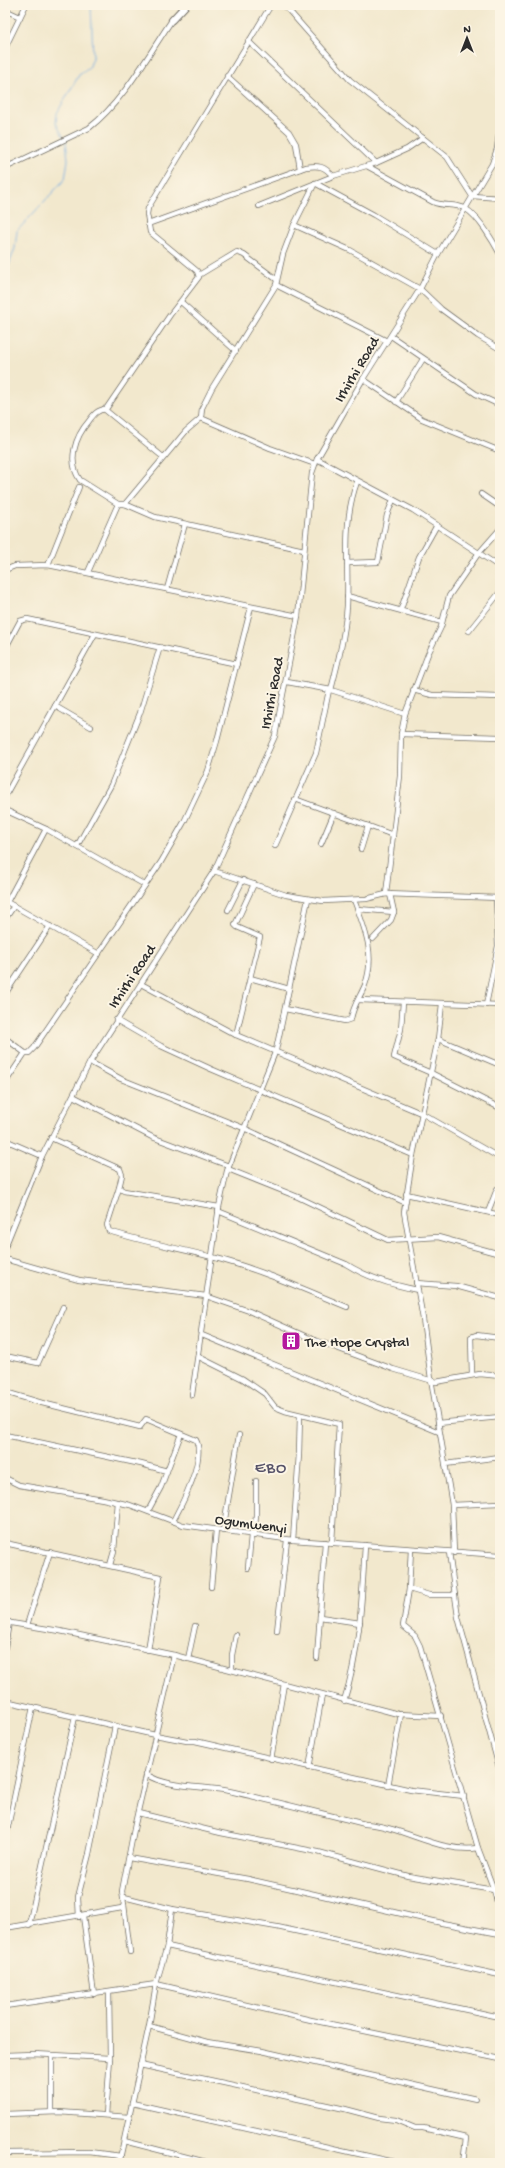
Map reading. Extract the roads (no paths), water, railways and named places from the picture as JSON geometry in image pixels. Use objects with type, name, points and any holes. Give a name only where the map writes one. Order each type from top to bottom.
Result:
[{"type":"main road","points":[[172,20],[181,5]]},
{"type":"main road","points":[[172,20],[186,5]]},
{"type":"street","points":[[5,48],[26,5]]},
{"type":"street","points":[[199,275],[198,271],[150,232],[148,224],[148,208],[271,5]]},
{"type":"street","points":[[284,5],[350,80],[447,157],[472,196],[500,198]]},
{"type":"street","points":[[5,10],[20,17]]},
{"type":"street","points":[[5,168],[89,128],[107,112],[172,20]]},
{"type":"street","points":[[248,41],[376,163]]},
{"type":"street","points":[[227,76],[289,132],[296,144],[300,169]]},
{"type":"street","name":"Irhirhi Road","points":[[5,1247],[42,1156],[90,1062],[214,871],[275,736],[287,682],[298,616],[312,473],[316,462],[363,379],[420,289],[438,254],[492,164],[498,149],[500,126]]},
{"type":"street","points":[[259,206],[334,176],[376,163],[407,149],[423,138]]},
{"type":"street","points":[[148,224],[300,169],[320,165],[326,168],[334,176]]},
{"type":"street","points":[[367,166],[441,206],[466,209],[488,233],[500,254]]},
{"type":"street","points":[[125,504],[163,457],[200,418],[202,408],[212,388],[276,285],[276,279],[294,225],[315,183]]},
{"type":"street","points":[[315,183],[374,215],[438,254]]},
{"type":"street","points":[[294,225],[350,250],[420,289],[441,309],[478,336],[500,349]]},
{"type":"street","points":[[276,279],[244,255],[237,252],[199,275],[196,283],[181,302],[131,375],[104,409],[98,410],[81,430],[75,442],[74,461],[76,474],[80,480],[118,504],[125,504],[155,517],[304,550]]},
{"type":"street","points":[[276,285],[387,341]]},
{"type":"street","points":[[181,302],[236,350]]},
{"type":"street","points":[[391,336],[476,394],[500,406]]},
{"type":"street","points":[[396,402],[423,359]]},
{"type":"street","points":[[363,379],[396,402],[433,424],[500,451]]},
{"type":"street","points":[[104,409],[163,457]]},
{"type":"street","points":[[200,418],[270,448],[316,462],[357,482],[437,525],[478,554],[500,567]]},
{"type":"street","points":[[274,846],[316,753],[330,690],[340,656],[347,596],[348,517],[351,500],[357,482]]},
{"type":"street","points":[[48,565],[79,487]]},
{"type":"street","points":[[481,494],[500,507]]},
{"type":"street","points":[[347,563],[378,562],[387,515],[393,500]]},
{"type":"street","points":[[88,572],[118,504]]},
{"type":"street","points":[[167,589],[185,524]]},
{"type":"street","points":[[401,609],[419,558],[437,525]]},
{"type":"street","points":[[373,939],[391,920],[394,912],[388,894],[400,776],[401,734],[405,714],[413,690],[442,622],[449,596],[478,554],[500,529]]},
{"type":"street","points":[[5,570],[15,566],[48,565],[298,616]]},
{"type":"street","points":[[469,631],[500,592]]},
{"type":"street","points":[[347,596],[401,609],[442,622]]},
{"type":"street","points":[[5,1083],[25,1053],[29,1053],[34,1048],[145,885],[184,822],[208,771],[251,607]]},
{"type":"street","points":[[5,649],[23,619],[237,664]]},
{"type":"street","points":[[5,796],[95,634]]},
{"type":"street","points":[[77,846],[111,785],[140,714],[160,647]]},
{"type":"street","points":[[287,682],[330,690],[405,714]]},
{"type":"street","points":[[413,690],[432,694],[499,695]]},
{"type":"street","points":[[55,706],[91,727]]},
{"type":"street","points":[[401,734],[500,737]]},
{"type":"street","points":[[295,799],[393,835]]},
{"type":"street","points":[[5,810],[46,829],[145,885]]},
{"type":"street","points":[[321,844],[334,813]]},
{"type":"street","points":[[361,848],[368,826]]},
{"type":"street","points":[[46,829],[6,901],[98,954]]},
{"type":"street","points":[[214,871],[286,894],[323,901],[354,900],[388,894],[498,898],[498,946],[486,1005]]},
{"type":"street","points":[[228,910],[243,880]]},
{"type":"street","points":[[236,1035],[260,937],[237,927],[236,924],[254,884]]},
{"type":"street","points":[[192,1395],[199,1357],[206,1296],[219,1209],[228,1167],[246,1129],[276,1050],[308,899]]},
{"type":"street","points":[[285,1009],[345,1021],[351,1018],[353,1006],[359,1000],[370,968],[370,952],[354,900]]},
{"type":"street","points":[[5,919],[14,906]]},
{"type":"street","points":[[358,909],[394,912]]},
{"type":"street","points":[[5,994],[50,926]]},
{"type":"street","points":[[250,978],[289,989]]},
{"type":"street","points":[[141,984],[236,1035],[276,1050],[423,1114],[500,1158]]},
{"type":"street","points":[[359,1000],[500,1005]]},
{"type":"street","points":[[403,1002],[401,1029],[394,1057],[431,1073],[500,1108]]},
{"type":"street","points":[[442,1004],[438,1039],[404,1202],[404,1223],[409,1240],[428,1344],[431,1379],[452,1505],[454,1553]]},
{"type":"street","points":[[116,1020],[175,1052],[377,1141],[413,1155]]},
{"type":"street","points":[[5,1038],[25,1053]]},
{"type":"street","points":[[438,1039],[500,1065]]},
{"type":"street","points":[[90,1062],[121,1079],[246,1129],[404,1202]]},
{"type":"street","points":[[73,1096],[152,1137],[298,1197],[388,1240],[409,1240],[438,1237],[500,1254]]},
{"type":"street","points":[[51,1138],[120,1169],[122,1175],[107,1225],[108,1230],[180,1251],[212,1257],[263,1273],[347,1307]]},
{"type":"street","points":[[5,1140],[42,1156]]},
{"type":"street","points":[[119,1188],[136,1193],[219,1209],[346,1264],[362,1274],[397,1286],[418,1290]]},
{"type":"street","points":[[488,1212],[497,1189]]},
{"type":"street","points":[[406,1194],[500,1215]]},
{"type":"street","points":[[5,1259],[79,1280],[206,1296],[249,1311],[307,1337],[393,1369],[431,1379],[436,1382],[444,1382],[480,1374],[500,1376]]},
{"type":"street","points":[[416,1283],[456,1286],[500,1298]]},
{"type":"street","points":[[5,1356],[38,1362],[63,1307]]},
{"type":"street","points":[[202,1334],[439,1432]]},
{"type":"street","points":[[472,1375],[471,1337],[476,1335],[500,1338]]},
{"type":"street","points":[[199,1357],[243,1379],[265,1394],[276,1407],[300,1415],[339,1424],[332,1542]]},
{"type":"street","points":[[5,1392],[42,1403],[140,1427],[146,1419],[196,1440],[198,1449],[191,1485],[173,1521]]},
{"type":"street","points":[[277,1631],[300,1454],[300,1415]]},
{"type":"street","points":[[438,1423],[500,1417]]},
{"type":"street","points":[[148,1511],[161,1487],[180,1434]]},
{"type":"street","points":[[5,1435],[167,1471]]},
{"type":"street","points":[[223,1531],[238,1435]]},
{"type":"street","points":[[445,1464],[500,1457]]},
{"type":"street","points":[[5,1485],[6,1478]]},
{"type":"street","name":"Ogumwenyi","points":[[6,1478],[23,1486],[118,1502],[148,1511],[183,1525],[290,1540],[332,1542],[454,1553],[500,1555]]},
{"type":"street","points":[[248,1568],[256,1516],[256,1481]]},
{"type":"street","points":[[110,1565],[114,1551],[118,1502]]},
{"type":"street","points":[[452,1505],[500,1503]]},
{"type":"street","points":[[211,1587],[216,1530]]},
{"type":"street","points":[[317,1658],[326,1542]]},
{"type":"street","points":[[5,1543],[160,1577],[148,1650]]},
{"type":"street","points":[[344,1701],[350,1683],[360,1623],[365,1545]]},
{"type":"street","points":[[411,1549],[409,1589],[403,1626],[415,1636],[420,1646],[478,1848],[494,1890],[500,1914]]},
{"type":"street","points":[[27,1625],[50,1552]]},
{"type":"street","points":[[449,1552],[458,1617],[499,1760],[500,1771]]},
{"type":"street","points":[[409,1589],[429,1595],[455,1595]]},
{"type":"street","points":[[320,1617],[360,1623]]},
{"type":"street","points":[[5,1647],[7,1622],[27,1625],[174,1655],[344,1701],[401,1714],[441,1716]]},
{"type":"street","points":[[188,1659],[195,1626]]},
{"type":"street","points":[[232,1670],[232,1655],[236,1635]]},
{"type":"street","points":[[130,1952],[124,1896],[122,1891],[146,1774],[174,1655]]},
{"type":"street","points":[[271,1759],[284,1684]]},
{"type":"street","points":[[309,1768],[322,1695]]},
{"type":"street","points":[[5,1701],[155,1735],[186,1741],[196,1741],[309,1768],[357,1777],[388,1786],[464,1796]]},
{"type":"street","points":[[5,1840],[33,1707]]},
{"type":"street","points":[[388,1786],[401,1714]]},
{"type":"street","points":[[29,1925],[75,1717]]},
{"type":"street","points":[[94,1994],[78,1897],[89,1854],[115,1726]]},
{"type":"street","points":[[146,1774],[152,1778],[165,1782],[227,1791],[365,1824],[387,1827],[430,1842],[471,1849],[478,1848]]},
{"type":"street","points":[[138,1813],[221,1833],[318,1852],[408,1876],[494,1890]]},
{"type":"street","points":[[128,1858],[248,1879],[442,1923],[500,1934]]},
{"type":"street","points":[[124,1896],[172,1909],[277,1928],[500,1975]]},
{"type":"street","points":[[5,1928],[119,1910],[124,1905]]},
{"type":"street","points":[[119,2163],[150,2026],[156,1984],[167,1946],[172,1909]]},
{"type":"street","points":[[167,1946],[500,2017]]},
{"type":"street","points":[[5,2006],[110,1992],[156,1984],[311,2020],[500,2059]]},
{"type":"street","points":[[106,2115],[110,2058],[110,1992]]},
{"type":"street","points":[[150,2026],[207,2042],[262,2051],[476,2098]]},
{"type":"street","points":[[5,2056],[52,2055],[110,2058]]},
{"type":"street","points":[[52,2055],[52,2112]]},
{"type":"street","points":[[140,2065],[345,2109],[379,2118],[396,2120],[415,2128],[423,2128],[466,2138],[463,2163]]},
{"type":"street","points":[[132,2103],[399,2163]]},
{"type":"street","points":[[5,2114],[52,2112],[106,2115],[129,2118]]},
{"type":"street","points":[[124,2141],[193,2161],[210,2163]]},
{"type":"street","points":[[5,2153],[89,2152],[121,2156]]},
{"type":"waterway","points":[[64,138],[56,123],[57,113],[79,75],[89,68],[93,58],[91,5]]},
{"type":"waterway","points":[[5,276],[15,248],[17,231],[65,179],[68,160],[66,141]]},
{"type":"place","name":"The Hope Crystal","points":[[291,1341]]},
{"type":"district","name":"EBO","points":[[271,1466]]}]
